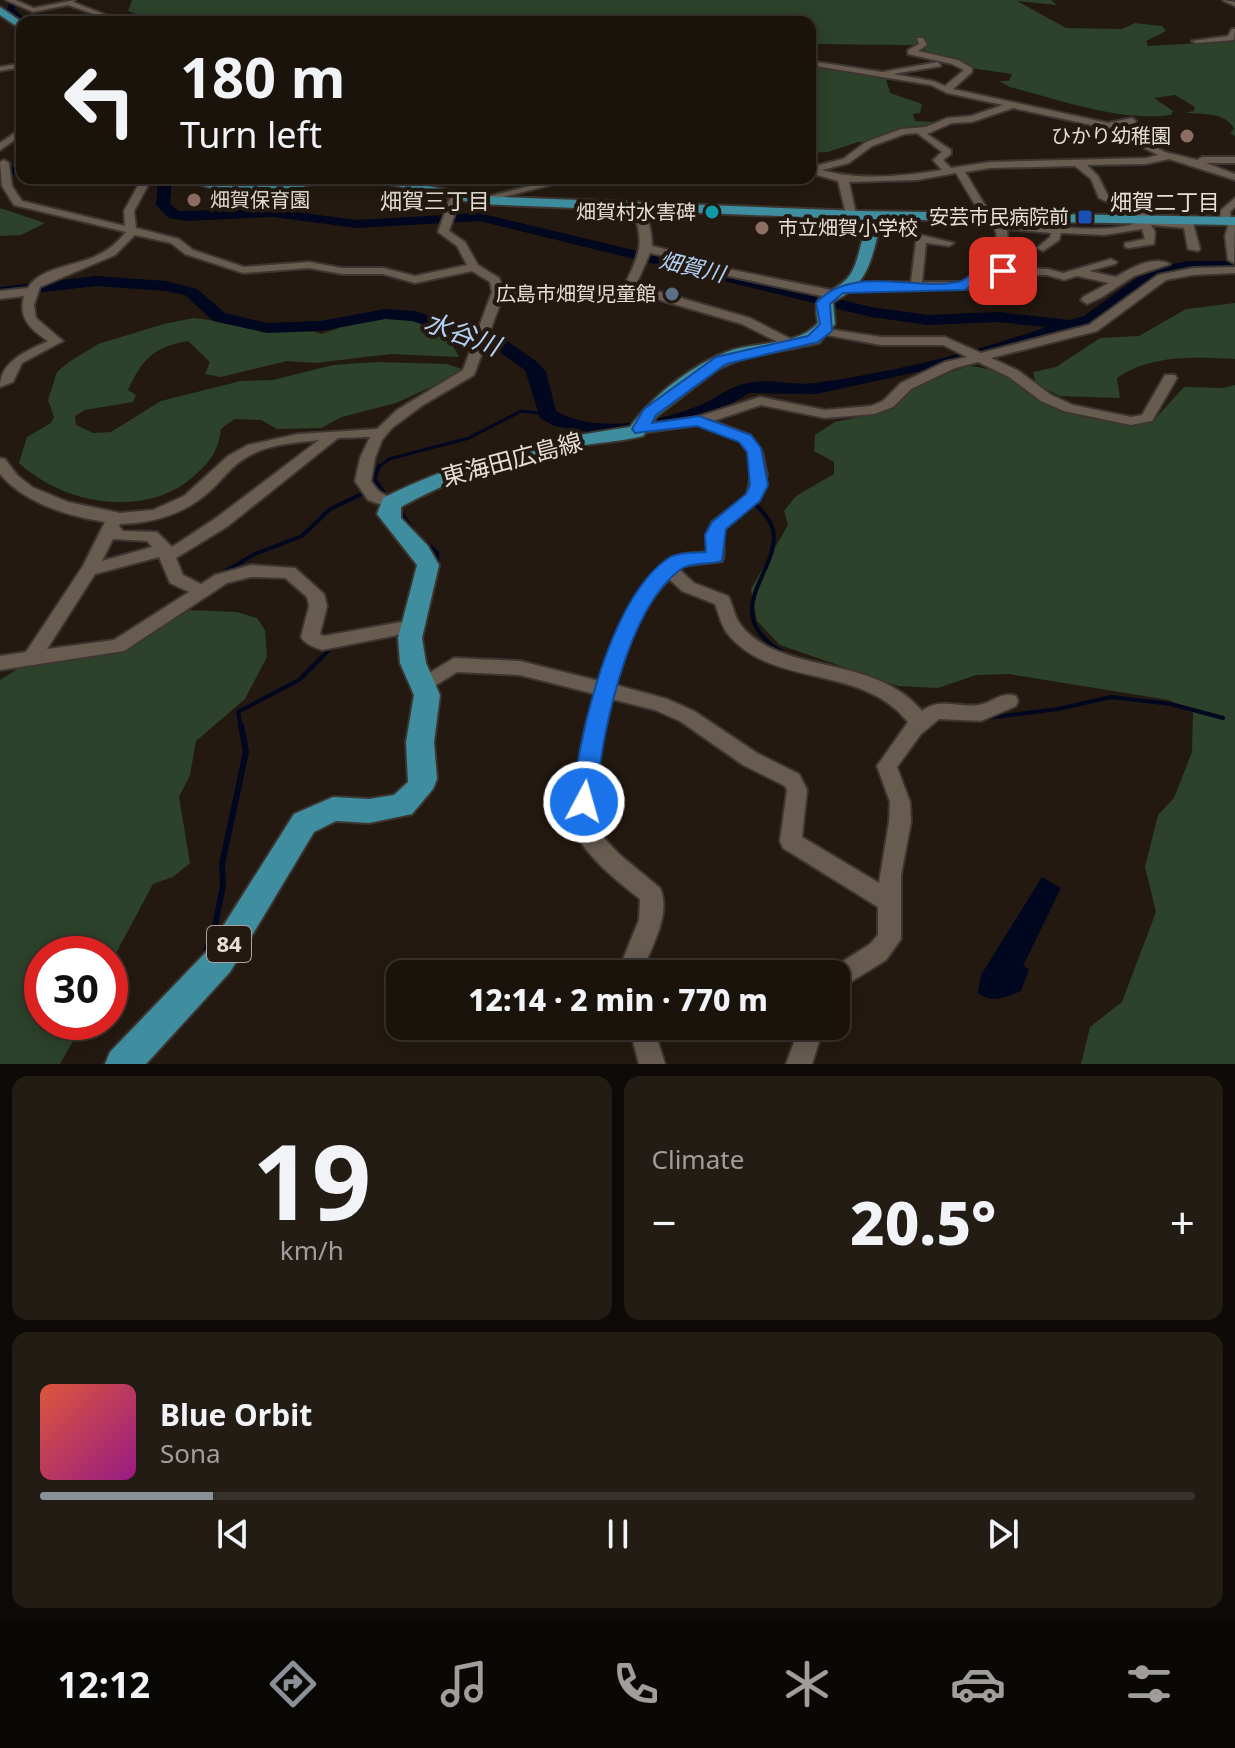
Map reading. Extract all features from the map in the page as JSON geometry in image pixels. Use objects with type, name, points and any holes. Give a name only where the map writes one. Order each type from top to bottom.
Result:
[{"type":"main road","points":[[205,184],[244,187],[268,184]]},
{"type":"main road","points":[[391,184],[411,189],[450,210],[479,200],[994,219],[1230,221]]},
{"type":"main road","points":[[825,331],[828,297],[849,287],[861,272],[869,244],[869,232],[855,214]]},
{"type":"main road","name":"東海田広島線","points":[[396,500],[427,484],[514,456],[644,424],[721,360],[792,345],[813,339],[825,331]]},
{"type":"main road","name":"84","points":[[125,1060],[219,961],[304,823],[333,809],[369,811],[402,805],[419,789],[424,770],[420,742],[425,685],[413,663],[411,630],[427,561],[391,522],[388,514],[396,500]]},
{"type":"street","points":[[1226,0],[1235,4]]},
{"type":"street","points":[[7,4],[33,10],[70,2],[104,16]]},
{"type":"street","points":[[1196,41],[1231,38],[1235,31]]},
{"type":"street","points":[[920,40],[923,45],[911,52],[946,60],[969,70],[947,88]]},
{"type":"street","points":[[882,76],[894,69],[946,60]]},
{"type":"street","points":[[816,64],[947,88],[1108,126],[1170,156],[1235,177]]},
{"type":"street","points":[[849,287],[970,285],[988,266],[1005,245],[1006,232],[954,171],[938,160],[948,152],[921,134],[950,120],[970,120],[1005,110],[1010,105]]},
{"type":"street","points":[[1108,126],[1132,121]]},
{"type":"street","points":[[816,168],[846,161],[869,144],[904,131],[927,130]]},
{"type":"street","points":[[816,172],[843,179],[917,177],[954,171],[1077,162],[1146,161],[1170,156]]},
{"type":"street","points":[[1192,161],[1235,160]]},
{"type":"street","points":[[1077,162],[1095,178],[1103,196],[1150,222]]},
{"type":"street","points":[[6,163],[14,201],[175,241],[189,252],[243,270],[321,266],[342,271],[383,271],[415,280],[474,267]]},
{"type":"street","points":[[843,179],[855,214]]},
{"type":"street","points":[[132,230],[129,211],[144,184]]},
{"type":"street","points":[[411,189],[423,184]]},
{"type":"street","points":[[479,200],[548,184]]},
{"type":"street","points":[[1234,260],[1230,233],[1233,226],[1225,211],[1235,201]]},
{"type":"street","points":[[629,287],[645,255],[647,232],[636,206]]},
{"type":"street","points":[[396,500],[373,497],[363,481],[381,433],[411,403],[469,372],[484,338],[498,292],[495,280],[474,267],[461,244],[443,232],[450,210]]},
{"type":"street","points":[[994,219],[1057,229],[1116,230],[1150,222],[1189,225],[1194,249]]},
{"type":"street","points":[[1129,245],[1150,242],[1150,222]]},
{"type":"street","points":[[1043,248],[1055,238],[1057,229]]},
{"type":"street","points":[[0,383],[8,379],[17,361],[57,341],[29,321],[27,312],[32,291],[39,282],[110,253],[132,230]]},
{"type":"street","points":[[916,286],[922,259],[917,253],[921,238],[949,243]]},
{"type":"street","points":[[645,255],[686,257],[682,263],[828,297]]},
{"type":"street","points":[[988,266],[1003,271],[1041,272],[1064,277],[1111,262]]},
{"type":"street","points":[[1087,300],[1136,267],[1164,264]]},
{"type":"street","points":[[1076,272],[1152,281],[1195,271],[1235,270]]},
{"type":"street","points":[[644,424],[699,421],[760,401],[825,414],[874,410],[888,404],[913,382],[973,354],[1093,328],[1112,318],[1152,281]]},
{"type":"street","points":[[498,292],[575,292],[629,287],[746,321],[792,345]]},
{"type":"street","points":[[0,295],[32,291]]},
{"type":"street","points":[[825,331],[881,341],[945,341],[1014,374],[1046,398],[1069,408],[1131,421],[1147,418],[1170,378]]},
{"type":"street","points":[[634,960],[650,920],[652,895],[620,870],[586,830],[580,817],[587,785],[589,754],[605,691],[640,603],[668,568],[686,558],[716,557],[714,535],[718,526],[754,497],[759,485],[755,452],[749,441],[699,421]]},
{"type":"street","points":[[0,462],[8,477],[22,489],[112,524],[185,502],[209,484],[228,461],[255,447],[381,433]]},
{"type":"street","points":[[89,570],[178,551],[222,522],[332,437]]},
{"type":"street","points":[[112,524],[119,536],[148,535],[165,552],[176,579],[202,591]]},
{"type":"street","points":[[31,660],[89,570],[112,524]]},
{"type":"street","points":[[668,568],[688,587],[722,600],[731,625],[751,644],[791,662],[825,668],[880,688],[914,711],[920,723]]},
{"type":"street","points":[[0,663],[118,646],[202,591],[237,573],[289,572],[315,594],[318,606],[310,637],[315,641],[322,643],[411,630]]},
{"type":"street","points":[[425,685],[446,667],[475,664],[520,668],[660,704],[687,716],[750,759],[792,780],[797,790],[791,841],[891,903]]},
{"type":"street","points":[[850,970],[878,952],[889,939],[890,875],[900,822],[900,802],[887,766],[920,723],[935,711],[981,713],[1009,701]]},
{"type":"street","points":[[645,1040],[652,1064]]},
{"type":"street","points":[[799,1064],[807,1040]]},
{"type":"green space","points":[[132,0],[1051,0],[1057,5],[1017,1],[1066,28],[1122,29],[1135,23],[1162,26],[1166,31],[1146,41],[1148,46],[1235,41],[1235,136],[1230,133],[1234,129],[1225,119],[1185,113],[1194,111],[1195,107],[1175,95],[1154,98],[1173,111],[1171,115],[1110,113],[1010,87],[999,81],[1009,81],[1012,74],[971,68],[911,45],[816,44],[816,16],[141,16],[128,11]]},
{"type":"green space","points":[[816,65],[886,79],[890,93],[922,104],[920,113],[913,114],[915,121],[938,122],[883,143],[858,142],[816,153]]},
{"type":"green space","points":[[0,208],[45,223],[21,235],[0,236]]},
{"type":"green space","points":[[1235,303],[1235,359],[1174,359],[1144,365],[1117,378],[1120,398],[1060,396],[1036,384],[1033,372],[1056,367],[1100,338],[1139,336],[1186,309]]},
{"type":"green space","points":[[384,316],[418,322],[438,331],[446,337],[459,357],[391,354],[315,363],[287,361],[221,377],[205,374],[210,362],[188,341],[166,347],[145,362],[128,390],[136,395],[133,402],[85,410],[75,416],[76,425],[93,433],[111,432],[161,401],[241,381],[273,380],[333,365],[377,362],[447,364],[462,369],[457,375],[396,403],[342,417],[321,428],[277,429],[261,420],[234,419],[221,429],[216,450],[200,471],[175,490],[153,498],[129,502],[81,497],[37,477],[19,463],[27,437],[51,423],[54,417],[48,400],[57,372],[98,344],[193,318],[279,329],[305,328],[321,334],[337,329],[344,320]]},
{"type":"green space","points":[[969,366],[1006,376],[1065,411],[1115,422],[1152,422],[1184,387],[1223,388],[1235,385],[1235,1064],[1081,1064],[1090,1027],[1122,1002],[1156,912],[1145,867],[1158,815],[1174,798],[1192,752],[1193,713],[1169,700],[1009,674],[976,675],[938,688],[898,686],[780,645],[757,621],[751,589],[788,525],[784,511],[796,496],[834,474],[834,462],[814,451],[815,435],[835,422],[887,411],[907,387]]},
{"type":"green space","points":[[189,610],[236,612],[257,618],[265,630],[267,657],[245,699],[196,741],[190,775],[179,797],[190,863],[173,877],[153,884],[125,936],[24,936],[24,1040],[74,1040],[60,1064],[0,1064],[0,680],[19,668],[53,658],[120,653]]},
{"type":"water","points":[[1042,877],[1061,888],[1023,966],[1029,969],[1021,991],[999,998],[983,996],[978,993],[981,975]]},
{"type":"waterway","name":"畑賀川","points":[[15,0],[9,10],[16,16]]},
{"type":"waterway","points":[[0,173],[16,170]]},
{"type":"waterway","name":"畑賀川","points":[[165,184],[163,205],[174,215],[186,217],[273,213],[357,224],[479,217],[871,312],[928,320],[998,317],[1070,325]]},
{"type":"waterway","name":"畑賀川","points":[[1070,325],[1090,320],[1155,272],[1188,266],[1235,266]]},
{"type":"waterway","name":"水谷川","points":[[0,292],[96,281],[166,286],[191,292],[219,317],[267,328],[321,326],[385,314],[414,316],[497,342],[537,372],[547,414],[561,422],[601,429],[649,425],[691,416],[749,388],[808,389],[912,369],[976,354],[1070,325]]},
{"type":"waterway","points":[[378,468],[389,459],[469,438],[521,411],[547,414]]},
{"type":"waterway","points":[[378,468],[374,479],[387,497]]},
{"type":"waterway","points":[[217,576],[255,554],[302,536],[330,509],[368,491]]},
{"type":"waterway","points":[[751,500],[767,517],[773,530],[773,546],[755,592],[752,608],[754,624],[765,639],[787,655]]},
{"type":"waterway","points":[[399,509],[414,532]]},
{"type":"waterway","points":[[420,538],[437,552],[438,568]]},
{"type":"waterway","points":[[241,727],[238,712],[299,680],[332,647]]},
{"type":"waterway","points":[[811,662],[829,666]]},
{"type":"waterway","points":[[986,718],[1058,709],[1111,697],[1171,704],[1223,718]]},
{"type":"waterway","points":[[204,957],[215,926],[223,886],[222,864],[246,752],[241,725]]},
{"type":"place","name":"ひかり幼稚園","points":[[1187,136]]},
{"type":"place","name":"畑賀保育園","points":[[194,200]]},
{"type":"place","name":"畑賀村水害碑","points":[[712,212]]},
{"type":"place","name":"安芸市民病院前","points":[[1085,217]]},
{"type":"place","name":"市立畑賀小学校","points":[[762,228]]},
{"type":"place","name":"広島市畑賀児童館","points":[[672,294]]},
{"type":"district","name":"畑賀三丁目","points":[[435,201]]},
{"type":"district","name":"畑賀二丁目","points":[[1165,202]]},
{"type":"route","points":[[584,802],[589,754],[602,712],[606,685],[640,603],[649,589],[678,561],[716,557],[714,535],[718,526],[754,497],[759,485],[755,452],[745,438],[699,421],[640,429],[650,412],[721,360],[813,339],[825,331],[827,324],[823,303],[838,290],[860,286],[965,286],[970,285],[988,266],[1003,271]]}]
